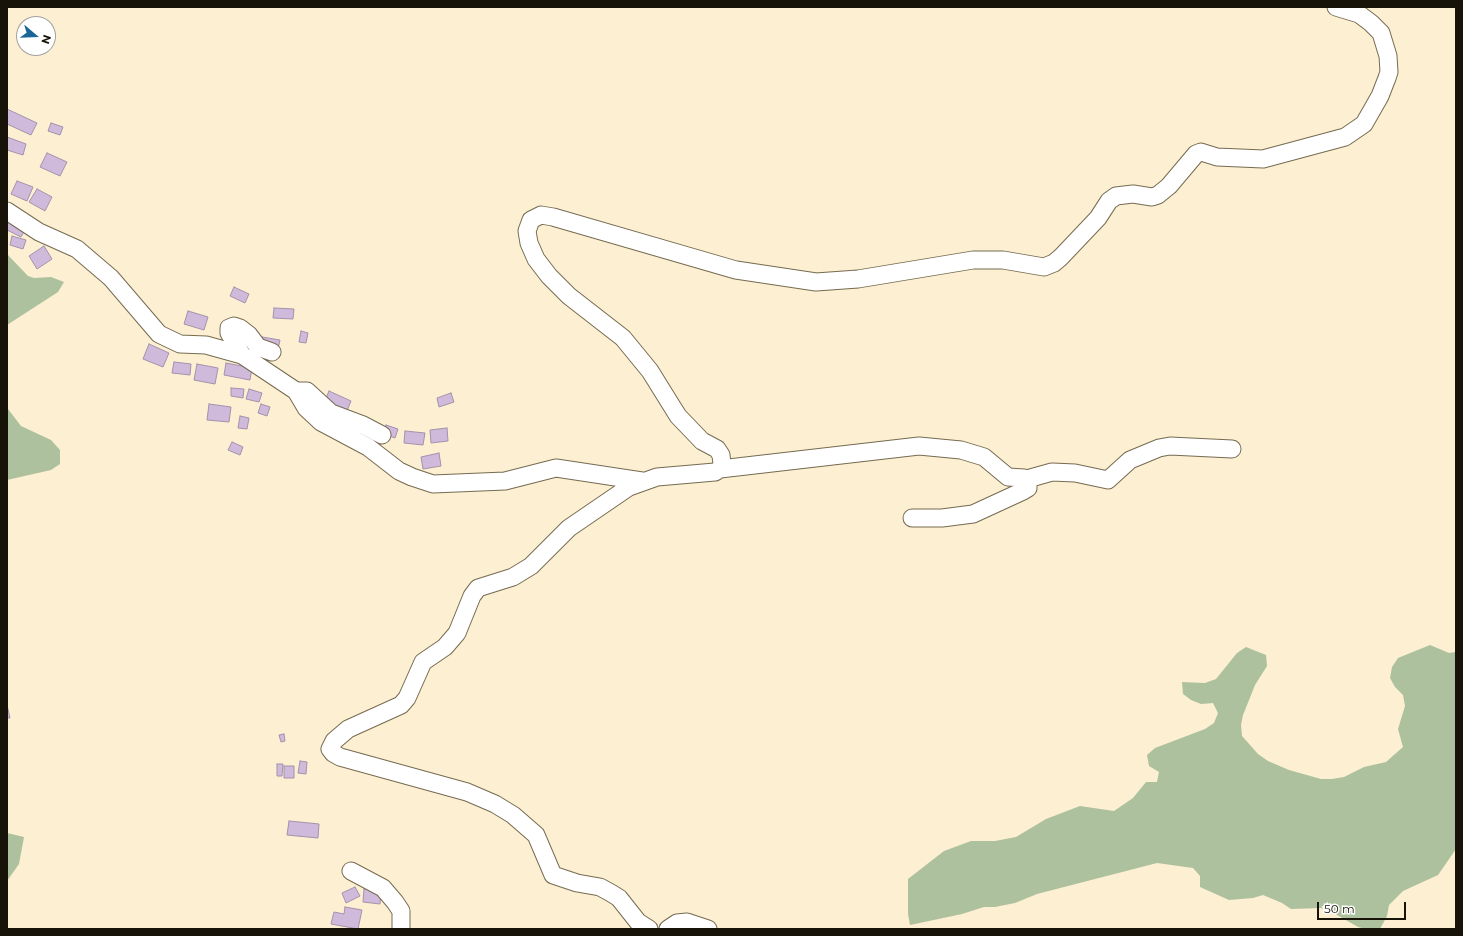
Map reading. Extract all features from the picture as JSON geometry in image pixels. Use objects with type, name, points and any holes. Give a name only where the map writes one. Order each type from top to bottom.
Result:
[{"type":"street","points":[[720,469],[722,464],[721,454],[702,441],[678,416],[650,371],[632,348],[623,338],[569,296],[549,276],[536,259],[529,243],[527,231],[531,220],[541,215],[553,217],[736,270],[816,282],[858,279],[973,260],[1003,260],[1044,266],[1054,263],[1061,258],[1098,218],[1109,201],[1116,196],[1132,194],[1152,197],[1158,195],[1169,186],[1196,154],[1201,152],[1217,157],[1263,159],[1345,138],[1364,124],[1385,84],[1388,72],[1388,56],[1381,33],[1372,23],[1359,14],[1336,7]]},
{"type":"street","points":[[7,211],[39,232],[77,249],[111,278],[159,334],[180,344],[206,345],[242,355],[296,391],[306,408],[321,422],[368,447],[399,471],[433,484],[505,481],[556,468],[643,481]]},
{"type":"street","points":[[242,355],[228,333],[229,328],[234,326],[240,328],[249,335],[258,348],[272,352]]},
{"type":"street","points":[[296,391],[307,391],[331,413],[363,425],[382,435]]},
{"type":"street","points":[[649,929],[638,922],[619,898],[611,893],[600,887],[577,883],[553,875],[546,862],[536,835],[513,815],[495,804],[467,792],[340,757],[333,753],[330,749],[334,741],[348,729],[401,704],[407,698],[423,662],[445,647],[457,632],[472,596],[478,588],[513,577],[531,566],[574,524],[629,487],[657,477],[705,474],[720,469],[919,446],[962,450],[984,457],[1008,477],[1027,479],[1052,472],[1075,473],[1108,480],[1130,460],[1159,448],[1170,446],[1232,449]]},
{"type":"street","points":[[912,518],[942,518],[973,514],[1023,492],[1028,488],[1029,483],[1027,479]]},
{"type":"street","points":[[351,871],[383,888],[401,911],[401,929]]},
{"type":"street","points":[[668,929],[677,922],[687,922],[708,929]]},
{"type":"green space","points":[[7,254],[28,276],[34,278],[51,277],[64,282],[58,292],[7,325]]},
{"type":"green space","points":[[7,400],[8,409],[21,426],[51,440],[60,450],[60,464],[51,470],[7,480]]},
{"type":"green space","points":[[1430,645],[1449,653],[1456,652],[1456,849],[1438,875],[1403,891],[1389,905],[1387,916],[1380,929],[1366,929],[1358,927],[1332,912],[1321,908],[1291,909],[1282,903],[1263,895],[1253,898],[1229,900],[1200,887],[1200,876],[1193,868],[1157,863],[1037,894],[1015,903],[995,907],[984,907],[962,914],[910,925],[908,914],[908,879],[944,851],[971,841],[995,841],[1016,837],[1046,819],[1080,806],[1114,811],[1133,798],[1146,782],[1157,782],[1159,772],[1149,766],[1147,755],[1155,748],[1205,729],[1214,723],[1218,713],[1213,703],[1201,704],[1191,700],[1183,694],[1182,682],[1205,683],[1216,679],[1237,653],[1246,647],[1266,655],[1267,666],[1255,685],[1243,715],[1241,725],[1242,736],[1258,754],[1268,761],[1289,770],[1321,779],[1332,779],[1344,777],[1364,767],[1386,762],[1403,747],[1398,729],[1405,706],[1403,695],[1395,687],[1390,678],[1392,667],[1398,658]]},
{"type":"green space","points":[[7,833],[24,837],[19,864],[7,881]]},
{"type":"building","points":[[7,109],[37,123],[31,135],[7,124]]},
{"type":"building","points":[[51,123],[63,127],[60,135],[48,131]]},
{"type":"building","points":[[7,137],[26,144],[23,155],[7,150]]},
{"type":"building","points":[[47,153],[67,162],[60,176],[40,167]]},
{"type":"building","points":[[17,181],[33,187],[27,201],[11,194]]},
{"type":"building","points":[[37,189],[52,197],[45,211],[29,202]]},
{"type":"building","points":[[9,219],[26,228],[21,237],[7,230],[7,223]]},
{"type":"building","points":[[12,236],[26,240],[23,249],[10,245]]},
{"type":"building","points":[[44,246],[52,259],[37,269],[29,256]]},
{"type":"building","points":[[234,287],[249,294],[245,303],[230,296]]},
{"type":"building","points":[[274,308],[294,309],[293,319],[273,318]]},
{"type":"building","points":[[188,311],[208,317],[204,330],[184,324]]},
{"type":"building","points":[[301,331],[308,333],[306,343],[299,342]]},
{"type":"building","points":[[262,337],[280,340],[278,349],[260,346]]},
{"type":"building","points":[[149,344],[169,353],[163,367],[143,359]]},
{"type":"building","points":[[174,362],[191,364],[190,375],[172,373]]},
{"type":"building","points":[[226,363],[252,368],[250,380],[224,375]]},
{"type":"building","points":[[197,364],[218,368],[215,384],[194,380]]},
{"type":"building","points":[[231,388],[244,389],[243,398],[231,396]]},
{"type":"building","points":[[249,389],[262,393],[259,402],[246,399]]},
{"type":"building","points":[[329,391],[351,401],[346,413],[324,403]]},
{"type":"building","points":[[451,393],[454,402],[439,407],[437,398]]},
{"type":"building","points":[[209,404],[231,407],[229,422],[207,420]]},
{"type":"building","points":[[261,404],[270,407],[267,416],[258,413]]},
{"type":"building","points":[[240,416],[249,418],[247,429],[238,428]]},
{"type":"building","points":[[386,425],[398,429],[395,438],[384,434]]},
{"type":"building","points":[[447,428],[448,441],[431,443],[430,430]]},
{"type":"building","points":[[405,431],[425,433],[423,445],[404,443]]},
{"type":"building","points":[[232,442],[243,447],[240,455],[228,450]]},
{"type":"building","points":[[439,453],[441,466],[423,469],[421,457]]},
{"type":"building","points":[[7,705],[10,718],[7,718]]},
{"type":"building","points":[[284,734],[285,741],[281,742],[279,735]]},
{"type":"building","points":[[300,761],[307,762],[306,774],[298,773]]},
{"type":"building","points":[[277,764],[283,764],[282,776],[277,776]]},
{"type":"building","points":[[284,766],[294,766],[294,778],[284,778]]},
{"type":"building","points":[[289,821],[319,824],[318,838],[287,835]]},
{"type":"building","points":[[355,887],[360,896],[346,903],[342,893]]},
{"type":"building","points":[[364,889],[381,890],[380,904],[363,902]]},
{"type":"building","points":[[345,907],[362,910],[358,929],[331,924],[334,912],[344,914]]}]
